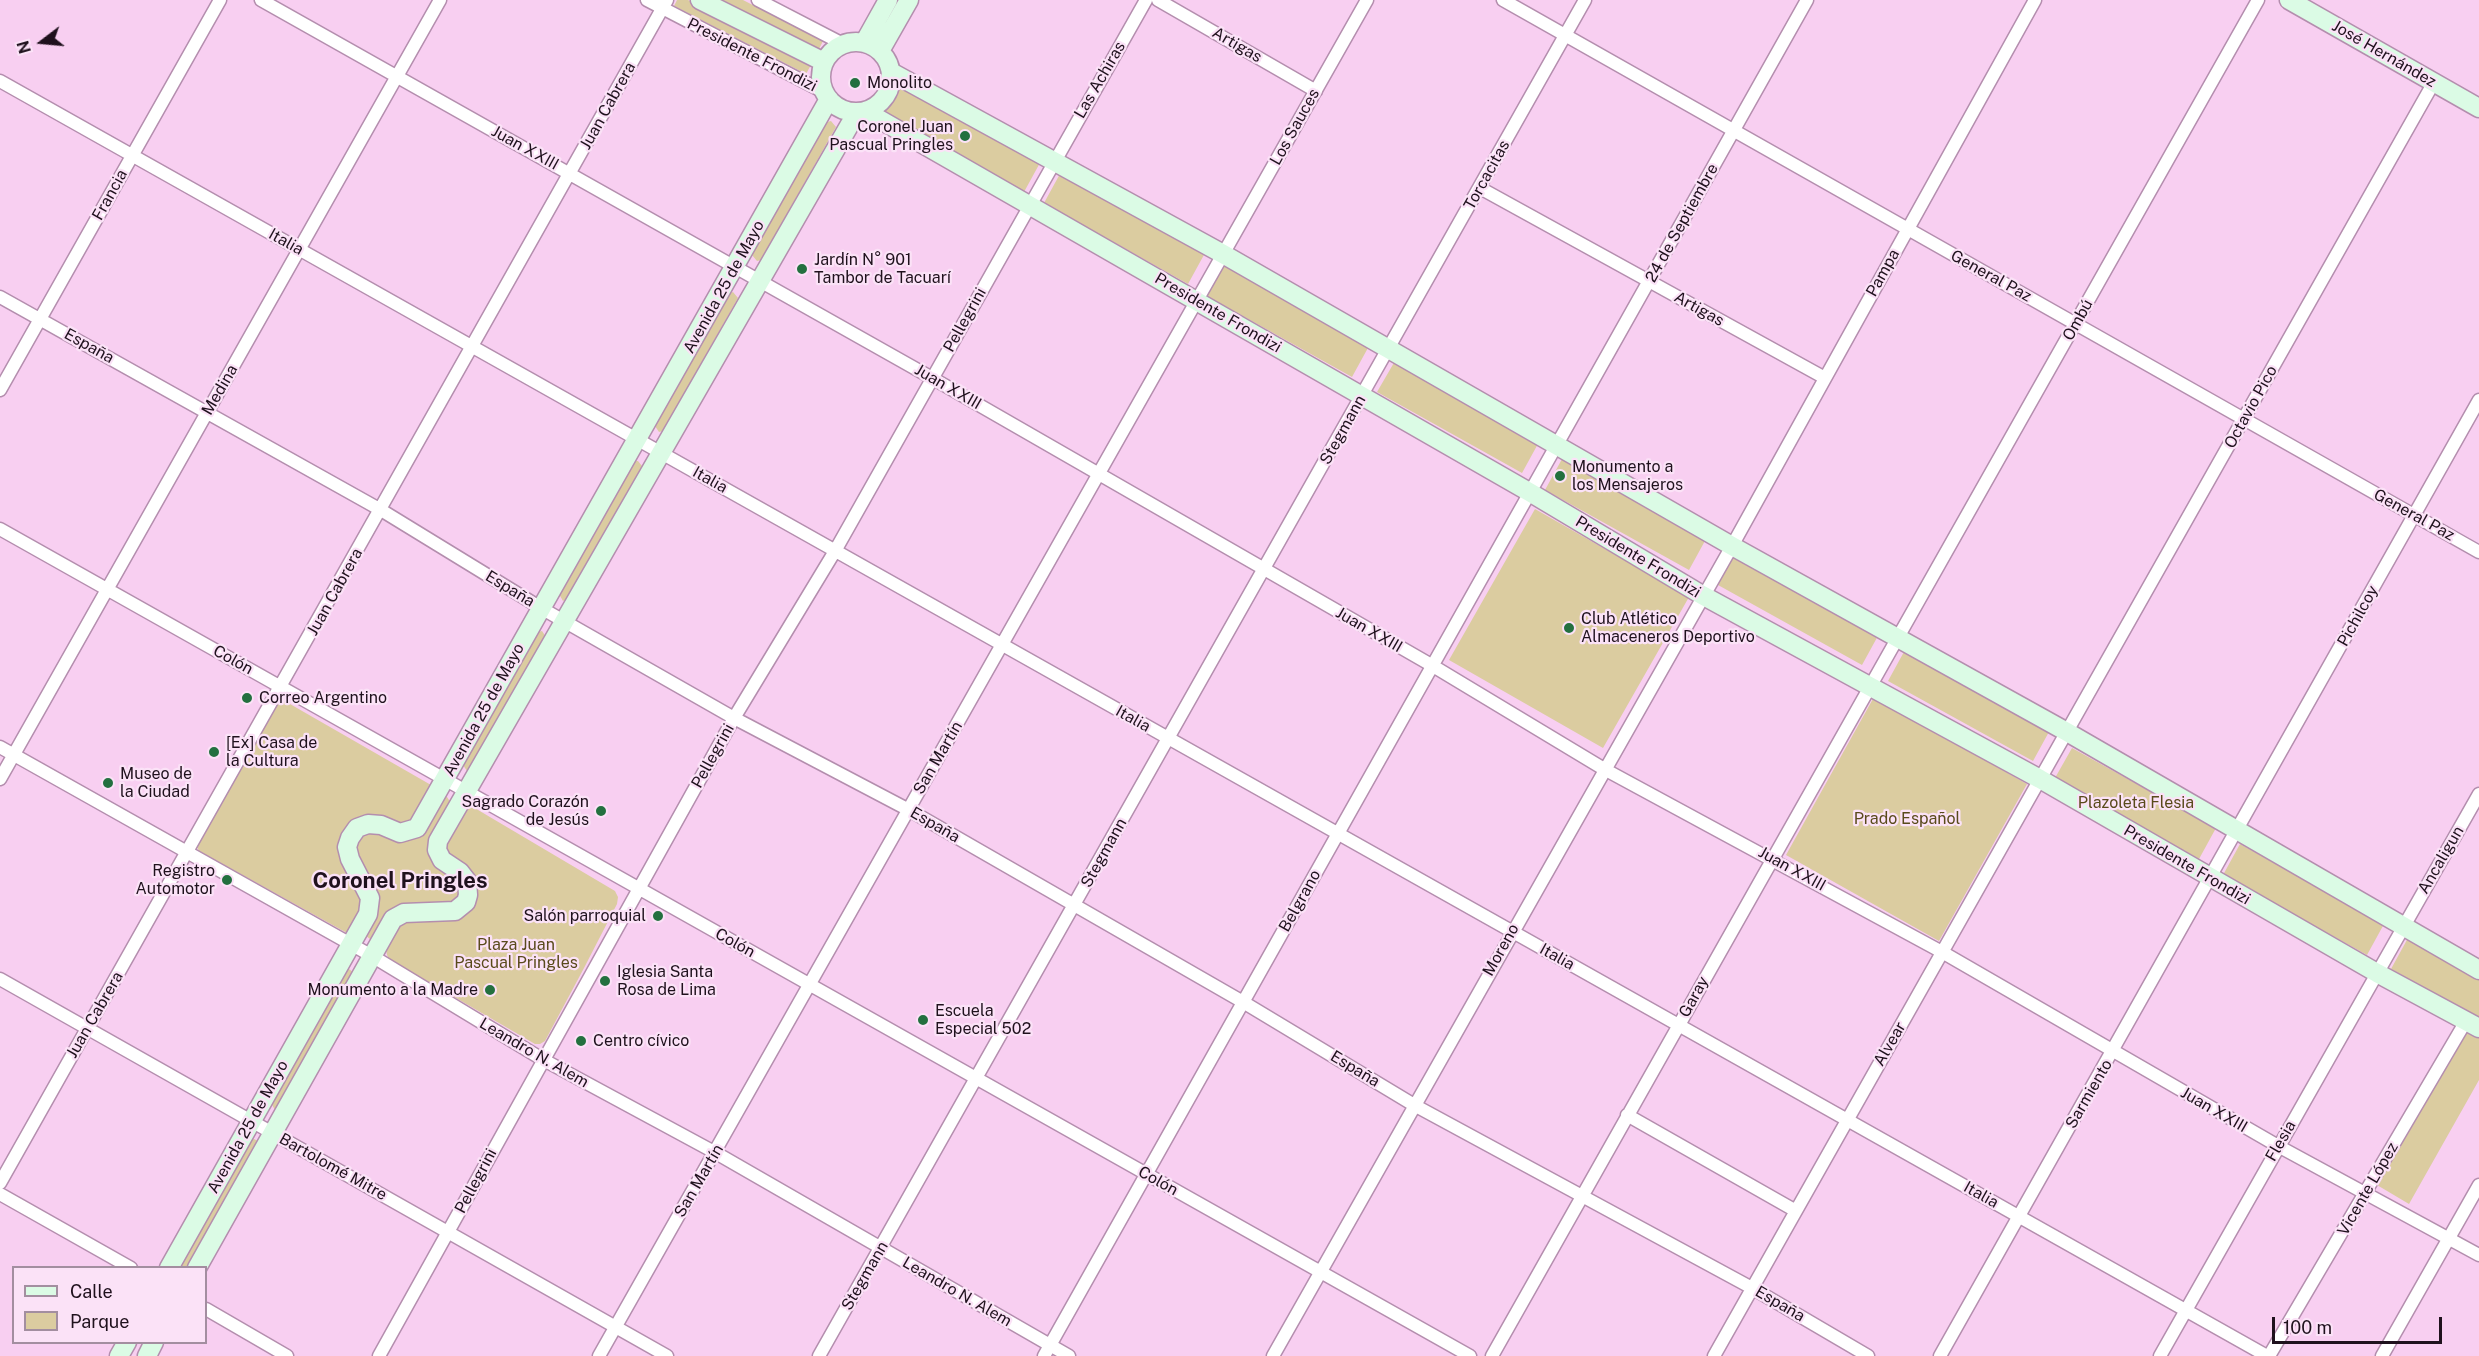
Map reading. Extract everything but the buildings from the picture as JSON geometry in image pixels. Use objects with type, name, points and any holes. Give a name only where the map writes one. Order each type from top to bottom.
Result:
[{"type":"main road","name":"Presidente Frondizi","points":[[700,0],[824,62]]},
{"type":"main road","points":[[872,47],[888,0]]},
{"type":"main road","points":[[872,47],[909,0]]},
{"type":"main road","name":"José Hernández","points":[[2289,0],[2479,108]]},
{"type":"main road","points":[[891,72],[891,83],[882,101],[861,112],[837,106],[826,96],[821,77],[824,62],[836,48],[843,44],[872,47],[891,72],[1223,254],[1732,546],[2067,732],[2479,970]]},
{"type":"main road","name":"Avenida 25 de Mayo","points":[[170,1266],[351,944],[371,904],[368,892],[350,859],[347,847],[350,838],[357,828],[368,824],[381,825],[400,833],[417,828],[736,266],[826,96]]},
{"type":"main road","name":"Presidente Frondizi","points":[[861,112],[1030,205],[1531,493],[1702,595],[2040,779],[2377,973],[2472,1024]]},
{"type":"main road","name":"Avenida 25 de Mayo","points":[[197,1266],[372,956],[398,916],[422,912],[448,913],[455,911],[466,902],[468,888],[464,876],[442,860],[437,850],[438,841],[759,280],[861,112]]},
{"type":"street","name":"Francia","points":[[0,390],[220,0]]},
{"type":"street","name":"Juan XXIII","points":[[261,0],[932,378],[1433,666],[1604,769],[1773,858],[1942,952],[2278,1146],[2479,1255]]},
{"type":"street","name":"Medina","points":[[0,779],[440,0]]},
{"type":"street","name":"Presidente Frondizi","points":[[647,0],[664,4],[826,96]]},
{"type":"street","points":[[758,0],[843,44]]},
{"type":"street","name":"Las Achiras","points":[[1054,161],[1146,0]]},
{"type":"street","name":"Artigas","points":[[1158,0],[1316,91]]},
{"type":"street","name":"Los Sauces","points":[[1223,254],[1367,0]]},
{"type":"street","name":"General Paz","points":[[1503,0],[2479,552]]},
{"type":"street","name":"Torcacitas","points":[[1389,350],[1585,0]]},
{"type":"street","name":"24 de Septiembre","points":[[1558,446],[1807,0]]},
{"type":"street","name":"Pampa","points":[[1732,546],[2035,0]]},
{"type":"street","name":"Ombú","points":[[1897,638],[2258,0]]},
{"type":"street","name":"Juan Cabrera","points":[[0,1183],[571,174],[664,4]]},
{"type":"street","name":"Italia","points":[[0,81],[2268,1356]]},
{"type":"street","name":"Octavio Pico","points":[[2067,732],[2434,82]]},
{"type":"street","name":"Pellegrini","points":[[379,1356],[542,1059],[734,718],[835,551],[1054,161]]},
{"type":"street","name":"Artigas","points":[[1480,188],[1825,378]]},
{"type":"street","name":"San Martín","points":[[599,1356],[1223,254]]},
{"type":"street","name":"España","points":[[0,297],[381,510],[564,621],[734,718],[909,810],[1243,1002],[1414,1105],[1582,1194],[1752,1288],[1868,1356]]},
{"type":"street","name":"Stegmann","points":[[819,1356],[1389,350]]},
{"type":"street","name":"Pichilcoy","points":[[2237,832],[2479,400]]},
{"type":"street","name":"Belgrano","points":[[1047,1350],[1558,446]]},
{"type":"street","name":"Colón","points":[[0,529],[1470,1356]]},
{"type":"street","name":"Moreno","points":[[1273,1356],[1702,595],[1732,546]]},
{"type":"street","name":"Garay","points":[[1492,1356],[1897,638]]},
{"type":"street","name":"Alvear","points":[[1714,1356],[2067,732]]},
{"type":"street","name":"Leandro N. Alem","points":[[0,747],[372,956],[542,1059],[716,1153],[881,1249],[1047,1350],[1069,1356]]},
{"type":"street","name":"Ancaligun","points":[[2403,926],[2479,794]]},
{"type":"street","name":"Sarmiento","points":[[1940,1356],[2237,832]]},
{"type":"street","name":"Flesia","points":[[2160,1356],[2403,926]]},
{"type":"street","name":"Bartolomé Mitre","points":[[0,979],[667,1356]]},
{"type":"street","name":"Vicente López","points":[[2268,1356],[2472,1024]]},
{"type":"street","points":[[1628,1115],[1796,1211]]},
{"type":"street","points":[[2382,1356],[2479,1185]]},
{"type":"street","points":[[0,1194],[127,1266]]},
{"type":"street","points":[[207,1311],[287,1356]]},
{"type":"green space","points":[[677,0],[688,0],[812,63],[806,74],[674,6]]},
{"type":"green space","points":[[717,0],[743,0],[823,41],[818,51]]},
{"type":"green space","points":[[896,81],[1041,161],[1024,192],[879,112]]},
{"type":"green space","points":[[831,121],[836,127],[761,260],[757,261],[752,255],[827,122]]},
{"type":"green space","points":[[1061,172],[1205,253],[1188,284],[1044,203]]},
{"type":"green space","points":[[1224,266],[1369,346],[1352,377],[1207,296]]},
{"type":"green space","points":[[733,292],[738,298],[663,431],[659,432],[655,426],[730,293]]},
{"type":"green space","points":[[1395,361],[1539,442],[1522,473],[1377,392]]},
{"type":"green space","points":[[1562,459],[1706,539],[1689,570],[1545,490]]},
{"type":"green space","points":[[634,461],[638,461],[642,466],[567,599],[563,601],[559,594]]},
{"type":"green space","name":"Club Atlético Almaceneros Deportivo","points":[[1535,509],[1689,597],[1603,748],[1449,660]]},
{"type":"green space","points":[[1735,554],[1879,634],[1862,665],[1718,585]]},
{"type":"green space","points":[[542,631],[546,637],[472,770],[467,771],[463,765],[538,632]]},
{"type":"green space","points":[[1905,650],[2050,730],[2033,761],[1888,681]]},
{"type":"green space","name":"Prado Español","points":[[1874,697],[2027,784],[1939,941],[1786,855]]},
{"type":"green space","points":[[283,700],[431,785],[412,823],[350,827],[368,903],[347,933],[199,851],[197,847],[279,702]]},
{"type":"green space","name":"Plazoleta Flesia","points":[[2072,748],[2216,828],[2199,859],[2055,778]]},
{"type":"green space","name":"Plaza Juan Pascual Pringles","points":[[443,797],[447,797],[451,803],[435,834],[461,880],[458,904],[429,907],[370,939],[366,936],[375,907],[352,842],[363,830],[392,836]]},
{"type":"green space","name":"Plaza Juan Pascual Pringles","points":[[468,807],[473,807],[615,891],[618,897],[617,904],[584,968],[545,1041],[540,1044],[535,1044],[389,959],[387,955],[386,950],[396,923],[470,903],[443,850]]},
{"type":"green space","points":[[2240,844],[2384,924],[2367,955],[2223,875]]},
{"type":"green space","points":[[2408,938],[2479,978],[2479,1018],[2391,969]]},
{"type":"green space","points":[[346,970],[353,972],[279,1108],[275,1110],[271,1103]]},
{"type":"green space","points":[[2467,1027],[2479,1033],[2479,1080],[2409,1204],[2377,1185]]},
{"type":"green space","points":[[251,1140],[258,1141],[191,1266],[180,1266]]},
{"type":"place","name":"Monolito","points":[[855,83]]},
{"type":"place","name":"Coronel Juan Pascual Pringles","points":[[965,136]]},
{"type":"place","name":"Jardín N° 901 Tambor de Tacuarí","points":[[802,269]]},
{"type":"place","name":"Monumento a los Mensajeros","points":[[1560,476]]},
{"type":"place","name":"Club Atlético Almaceneros Deportivo","points":[[1569,628]]},
{"type":"place","name":"Correo Argentino","points":[[247,698]]},
{"type":"place","name":"[Ex] Casa de la Cultura","points":[[214,752]]},
{"type":"place","name":"Museo de la Ciudad","points":[[108,783]]},
{"type":"place","name":"Sagrado Corazón de Jesús","points":[[601,811]]},
{"type":"place","name":"Registro Automotor","points":[[227,880]]},
{"type":"place","name":"Salón parroquial","points":[[658,916]]},
{"type":"place","name":"Iglesia Santa Rosa de Lima","points":[[605,981]]},
{"type":"place","name":"Monumento a la Madre","points":[[490,990]]},
{"type":"place","name":"Escuela Especial 502","points":[[923,1020]]},
{"type":"place","name":"Centro cívico","points":[[581,1041]]},
{"type":"district","name":"Coronel Pringles","points":[[400,881]]}]
